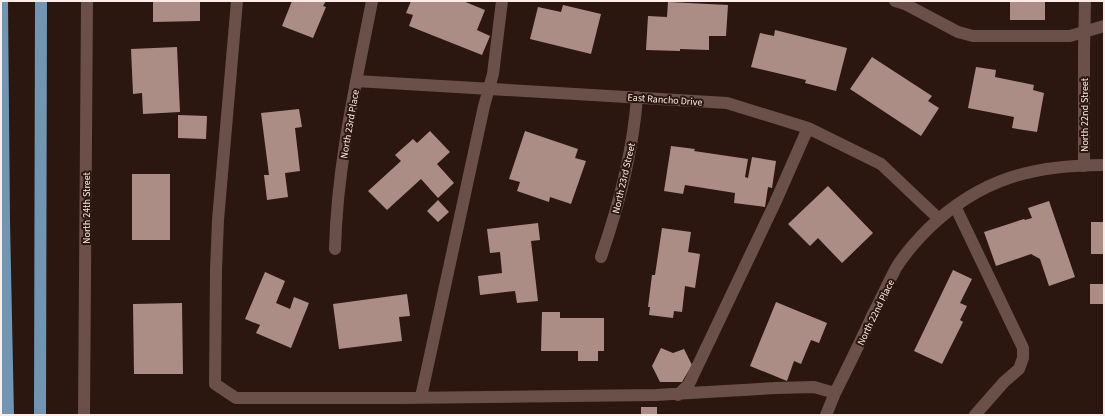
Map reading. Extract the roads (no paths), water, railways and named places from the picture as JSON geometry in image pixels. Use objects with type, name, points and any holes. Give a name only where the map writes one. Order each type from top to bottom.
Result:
[{"type":"main road","points":[[2,1],[8,415]]},
{"type":"main road","points":[[40,415],[42,1]]},
{"type":"street","name":"North 24th Street","points":[[84,415],[87,1]]},
{"type":"street","points":[[236,1],[218,220],[215,384],[236,398],[678,394],[814,387],[835,393]]},
{"type":"street","name":"North 23rd Place","points":[[335,249],[336,216],[341,171],[356,81],[372,1]]},
{"type":"street","points":[[421,397],[493,74],[502,1]]},
{"type":"street","name":"North 22nd Street","points":[[939,219],[975,193],[1003,179],[1039,170],[1084,166],[1085,1]]},
{"type":"street","points":[[902,2],[958,32],[973,36],[1070,36],[1104,26]]},
{"type":"street","name":"East Rancho Drive","points":[[356,81],[727,103],[808,128],[881,164],[939,219]]},
{"type":"street","name":"North 23rd Street","points":[[601,258],[620,200],[634,127],[637,97]]},
{"type":"street","points":[[678,394],[689,384],[775,203],[808,128]]},
{"type":"street","points":[[1084,166],[1104,166]]},
{"type":"street","points":[[955,206],[1023,348],[1023,358],[1019,368],[1004,382],[975,415]]},
{"type":"street","name":"North 22nd Place","points":[[826,415],[835,393],[897,267],[910,248],[939,219]]}]
